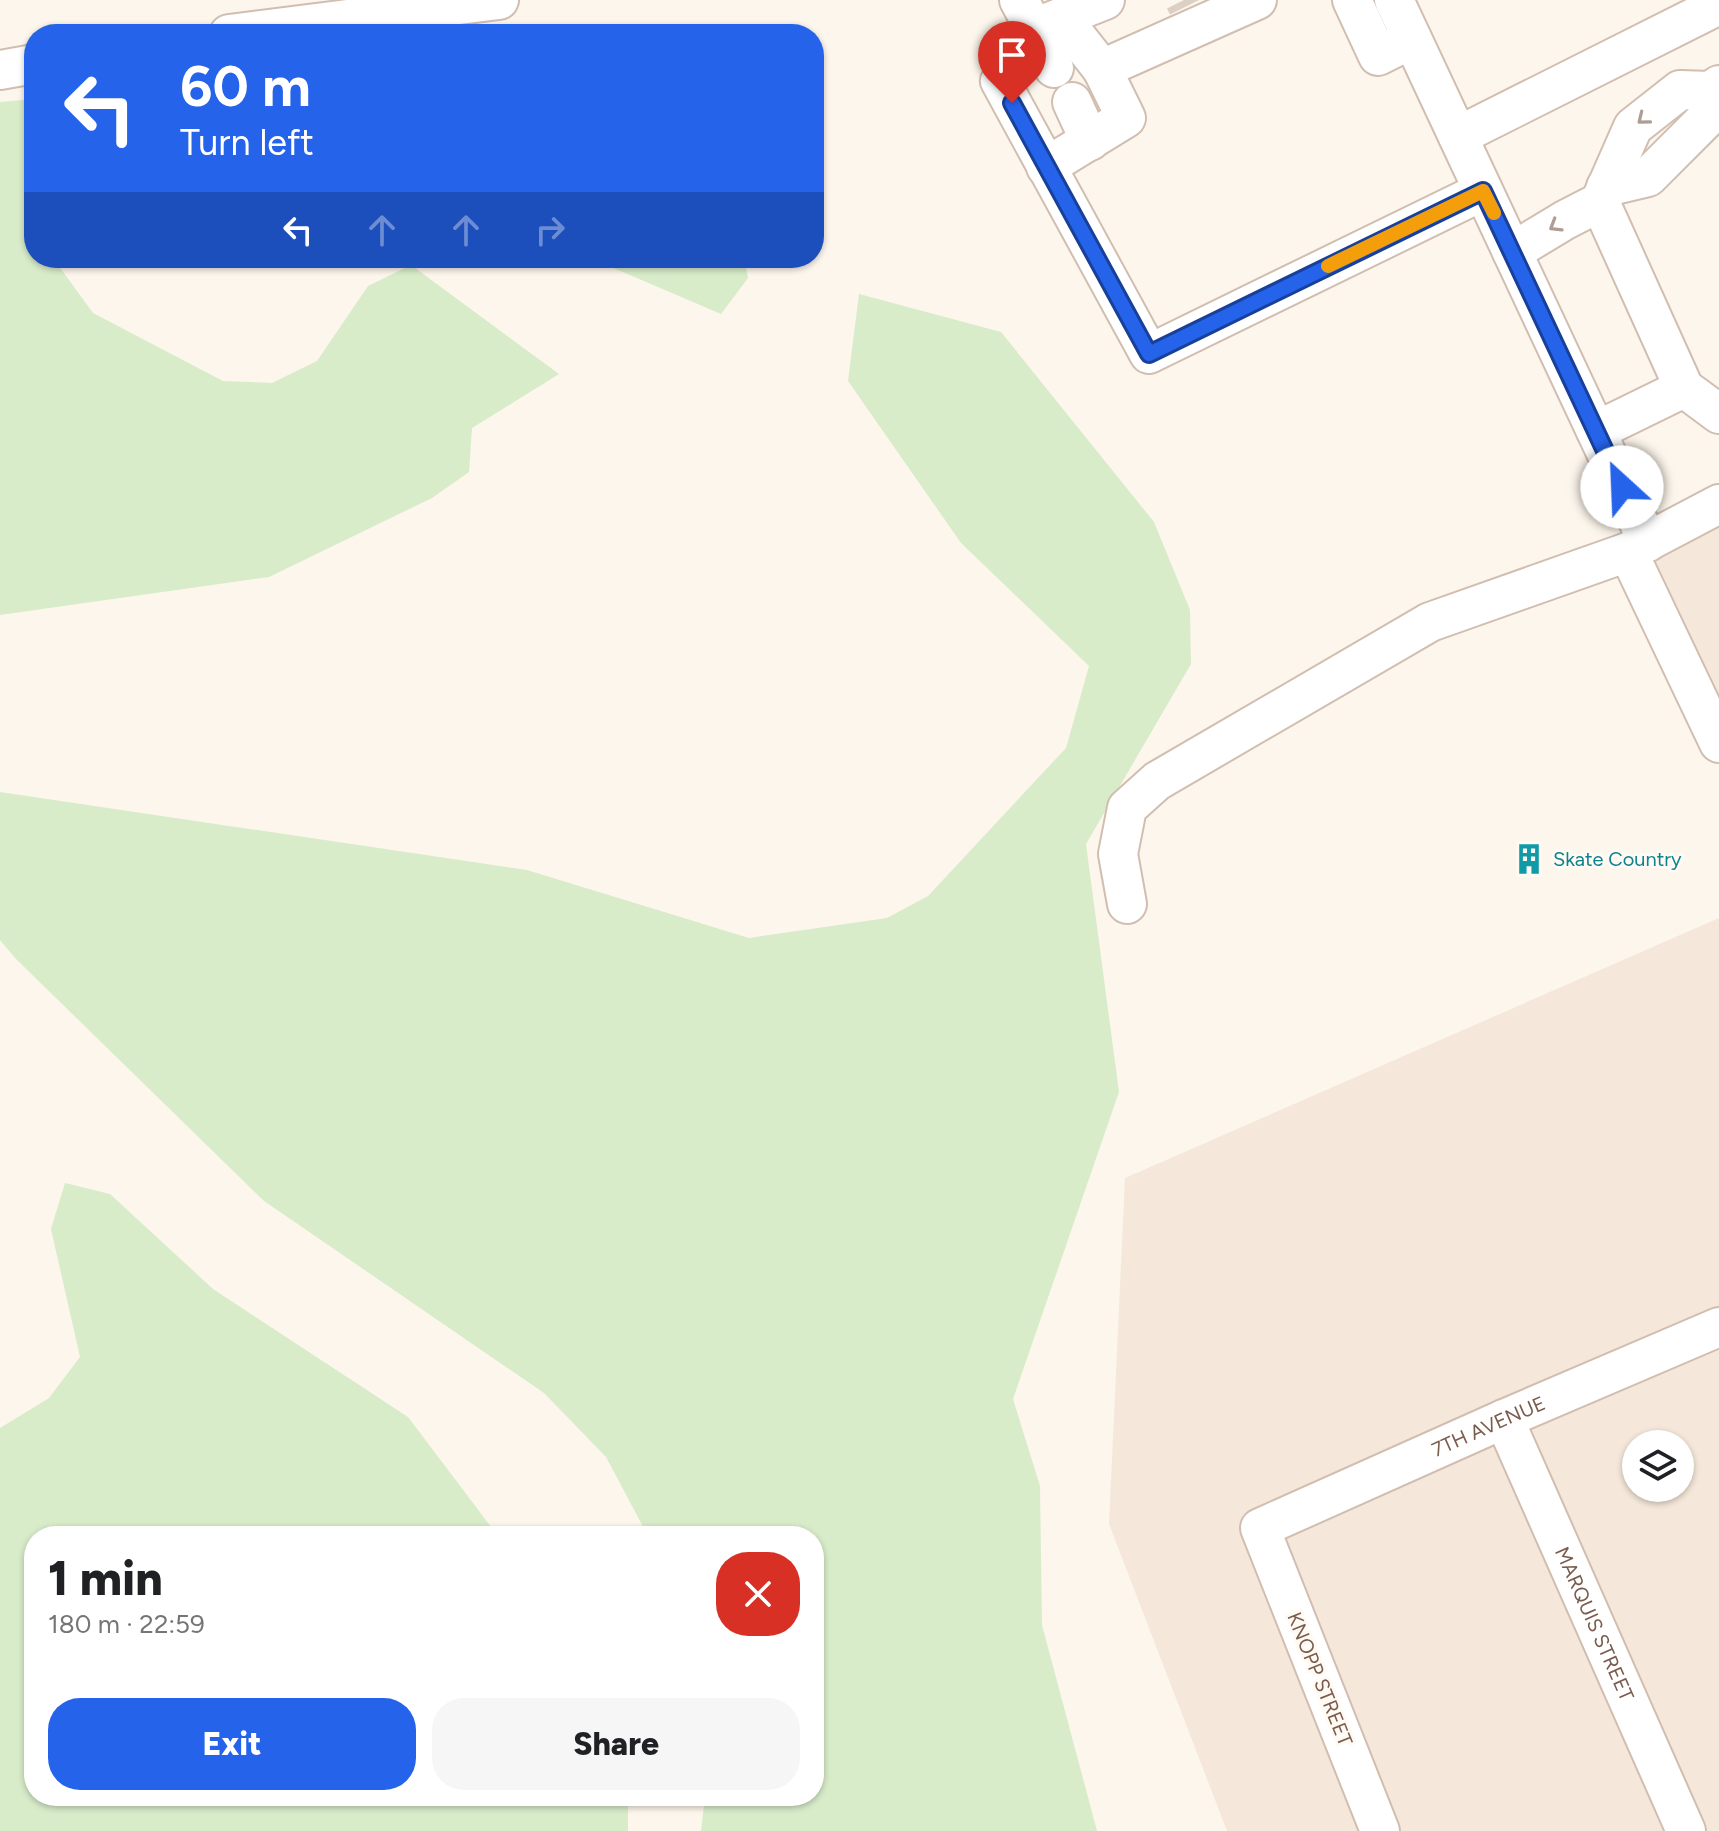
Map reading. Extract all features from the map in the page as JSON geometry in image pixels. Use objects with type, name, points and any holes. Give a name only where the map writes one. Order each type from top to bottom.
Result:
[{"type":"street","points":[[308,24],[499,0]]},
{"type":"street","points":[[1026,14],[1105,0]]},
{"type":"street","points":[[1352,0],[1378,56],[1412,39]]},
{"type":"street","points":[[1394,0],[1596,431],[1632,549],[1719,743]]},
{"type":"street","points":[[1102,69],[1192,17],[1244,3]]},
{"type":"street","points":[[1458,136],[1719,5]]},
{"type":"street","points":[[1026,14],[1054,68]]},
{"type":"street","points":[[1026,14],[1076,36],[1102,69],[1126,118],[1046,167]]},
{"type":"street","points":[[1026,14],[1000,81],[1149,354],[1483,191]]},
{"type":"street","points":[[0,70],[24,66]]},
{"type":"street","points":[[1512,252],[1603,195],[1648,177],[1713,112],[1715,88]]},
{"type":"street","points":[[1072,102],[1090,141]]},
{"type":"street","points":[[1603,195],[1615,237],[1684,388],[1719,414]]},
{"type":"street","points":[[1596,431],[1684,388]]},
{"type":"street","points":[[1127,904],[1118,854],[1127,808],[1157,781],[1430,622],[1632,549],[1719,504]]},
{"type":"street","name":"7TH AVENUE","points":[[1260,1528],[1719,1327]]},
{"type":"street","name":"MARQUIS STREET","points":[[1504,1419],[1686,1831]]},
{"type":"street","name":"KNOPP STREET","points":[[1260,1528],[1380,1831]]},
{"type":"shaded area","points":[[1719,504],[1719,743],[1628,552]]},
{"type":"shaded area","points":[[1719,918],[1719,1831],[1227,1831],[1109,1524],[1125,1178]]},
{"type":"green space","points":[[24,100],[24,268],[60,268],[93,313],[223,381],[272,383],[317,361],[368,286],[405,268],[415,268],[559,374],[472,428],[469,472],[432,498],[269,577],[0,615],[0,102]]},
{"type":"green space","points":[[613,268],[746,268],[748,278],[721,314]]},
{"type":"green space","points":[[859,294],[1001,332],[1154,522],[1190,610],[1191,664],[1086,844],[1119,1092],[1013,1399],[1040,1486],[1042,1625],[1097,1831],[701,1831],[704,1806],[824,1806],[824,1526],[643,1526],[606,1457],[544,1393],[264,1201],[0,940],[0,792],[527,870],[749,938],[887,918],[928,896],[1066,748],[1089,666],[961,543],[848,381]]},
{"type":"green space","points":[[65,1183],[110,1194],[213,1289],[408,1417],[490,1526],[24,1526],[24,1806],[628,1806],[628,1831],[0,1831],[0,1428],[49,1398],[80,1357],[51,1229]]},
{"type":"tunnel","points":[[1184,0],[1187,6]]},
{"type":"slow traffic","points":[[1328,266],[1483,191],[1494,213]]},
{"type":"place","name":"Skate Country","points":[[1529,859]]},
{"type":"route","points":[[1012,103],[1149,354],[1483,191],[1622,487]]}]
